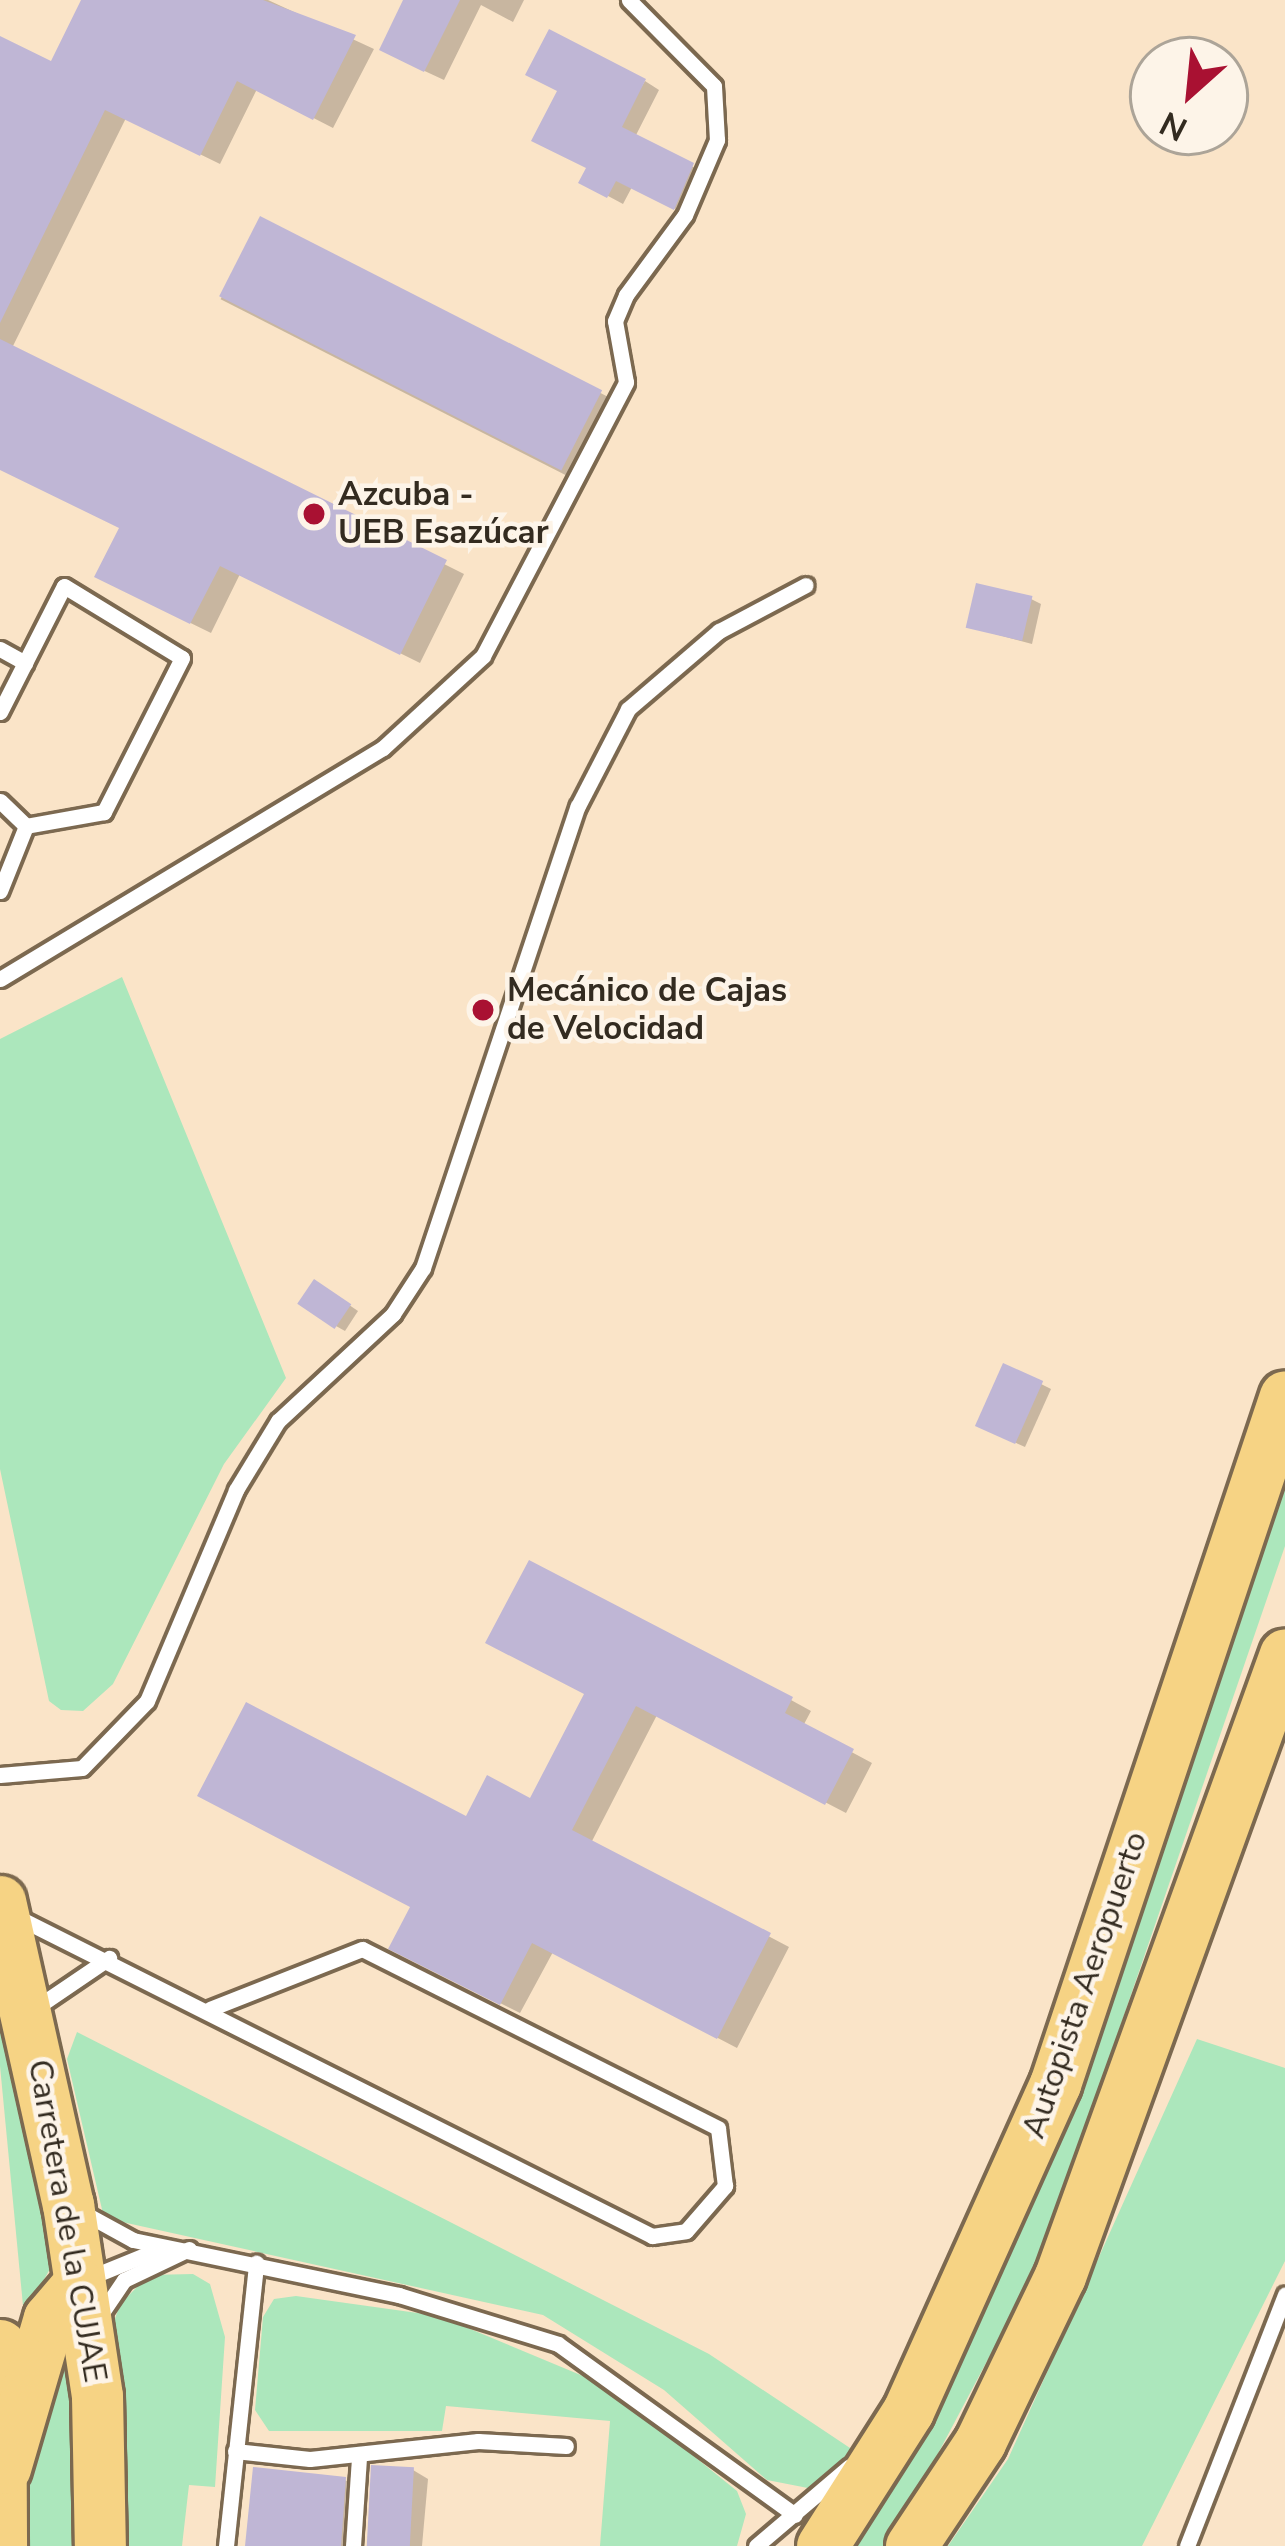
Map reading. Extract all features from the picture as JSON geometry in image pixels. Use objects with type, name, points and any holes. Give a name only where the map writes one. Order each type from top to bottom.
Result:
[{"type":"highway","name":"Autopista Aeropuerto","points":[[809,2530],[955,2314],[1055,2084],[1285,1396]]},
{"type":"highway","points":[[911,2546],[980,2442],[1060,2276],[1285,1654]]},
{"type":"highway","name":"Carretera de la CUJAE","points":[[2,1906],[31,2010],[68,2204],[89,2344],[100,2546]]},
{"type":"highway","points":[[4,2468],[50,2318],[78,2284]]},
{"type":"highway","points":[[0,2345],[1,2546]]},
{"type":"lane","points":[[0,979],[383,748],[483,656],[626,382],[615,321],[626,295],[685,215],[717,140],[714,86],[628,0]]},
{"type":"lane","points":[[0,1775],[82,1768],[147,1701],[236,1490],[278,1421],[393,1314],[423,1268],[578,806],[628,709],[719,631],[806,585]]},
{"type":"lane","points":[[0,712],[64,586],[182,658],[104,812],[26,826]]},
{"type":"lane","points":[[0,649],[25,664]]},
{"type":"lane","points":[[0,801],[26,826]]},
{"type":"lane","points":[[0,890],[26,826]]},
{"type":"lane","points":[[2,1906],[652,2236],[686,2231],[724,2186],[718,2128],[362,1949],[210,2009]]},
{"type":"lane","points":[[31,2010],[109,1958]]},
{"type":"lane","points":[[68,2204],[113,2233],[256,2263],[558,2344],[809,2530]]},
{"type":"lane","points":[[78,2284],[139,2251],[190,2249]]},
{"type":"lane","points":[[89,2344],[124,2280],[190,2249]]},
{"type":"lane","points":[[226,2546],[256,2263]]},
{"type":"lane","points":[[1186,2546],[1285,2294]]},
{"type":"lane","points":[[235,2452],[359,2457],[478,2440],[566,2446]]},
{"type":"lane","points":[[352,2546],[359,2457]]},
{"type":"lane","points":[[757,2546],[809,2530]]},
{"type":"green space","points":[[122,977],[286,1378],[224,1464],[113,1684],[83,1711],[61,1710],[49,1701],[0,1469],[0,1039]]},
{"type":"green space","points":[[1285,1470],[1285,1546],[1039,2263],[889,2546],[845,2546]]},
{"type":"green space","points":[[0,1965],[57,2256],[24,2316],[0,2066]]},
{"type":"green space","points":[[77,2032],[709,2354],[856,2452],[813,2489],[767,2480],[664,2390],[543,2315],[104,2218],[67,2059]]},
{"type":"green space","points":[[1197,2039],[1285,2068],[1285,2261],[1142,2546],[948,2546],[1008,2459]]},
{"type":"green space","points":[[193,2274],[210,2284],[225,2337],[215,2487],[189,2485],[182,2546],[125,2546],[107,2342],[120,2304],[149,2275]]},
{"type":"green space","points":[[296,2296],[439,2316],[607,2386],[737,2491],[746,2514],[737,2546],[600,2546],[610,2421],[446,2406],[442,2431],[269,2431],[255,2410],[263,2317],[274,2299]]},
{"type":"green space","points":[[70,2315],[87,2546],[22,2546],[47,2348]]},
{"type":"building","points":[[81,0],[263,0],[356,35],[313,120],[237,81],[200,156],[105,110],[0,323],[0,36],[51,61]]},
{"type":"building","points":[[403,0],[460,0],[424,72],[379,50]]},
{"type":"building","points":[[549,29],[646,79],[622,127],[694,163],[674,210],[616,181],[607,198],[578,183],[586,168],[531,141],[557,91],[525,75]]},
{"type":"building","points":[[260,216],[602,390],[561,471],[219,296]]},
{"type":"building","points":[[0,339],[447,560],[400,655],[220,566],[190,624],[94,577],[119,528],[0,470]]},
{"type":"building","points":[[976,583],[1033,596],[1022,641],[966,628]]},
{"type":"building","points":[[314,1279],[351,1304],[335,1329],[297,1304]]},
{"type":"building","points":[[1003,1363],[1043,1381],[1015,1444],[975,1426]]},
{"type":"building","points":[[529,1560],[793,1697],[785,1713],[854,1749],[825,1805],[636,1706],[572,1830],[771,1933],[717,2039],[532,1943],[500,2005],[388,1949],[410,1907],[197,1796],[246,1702],[466,1816],[487,1775],[530,1798],[584,1694],[485,1643]]},
{"type":"building","points":[[371,2465],[414,2467],[410,2546],[367,2546]]},
{"type":"building","points":[[253,2467],[346,2477],[341,2546],[245,2546]]},
{"type":"place","name":"Azcuba - UEB Esazúcar","points":[[314,514]]},
{"type":"place","name":"Mecánico de Cajas de Velocidad","points":[[483,1010]]}]
